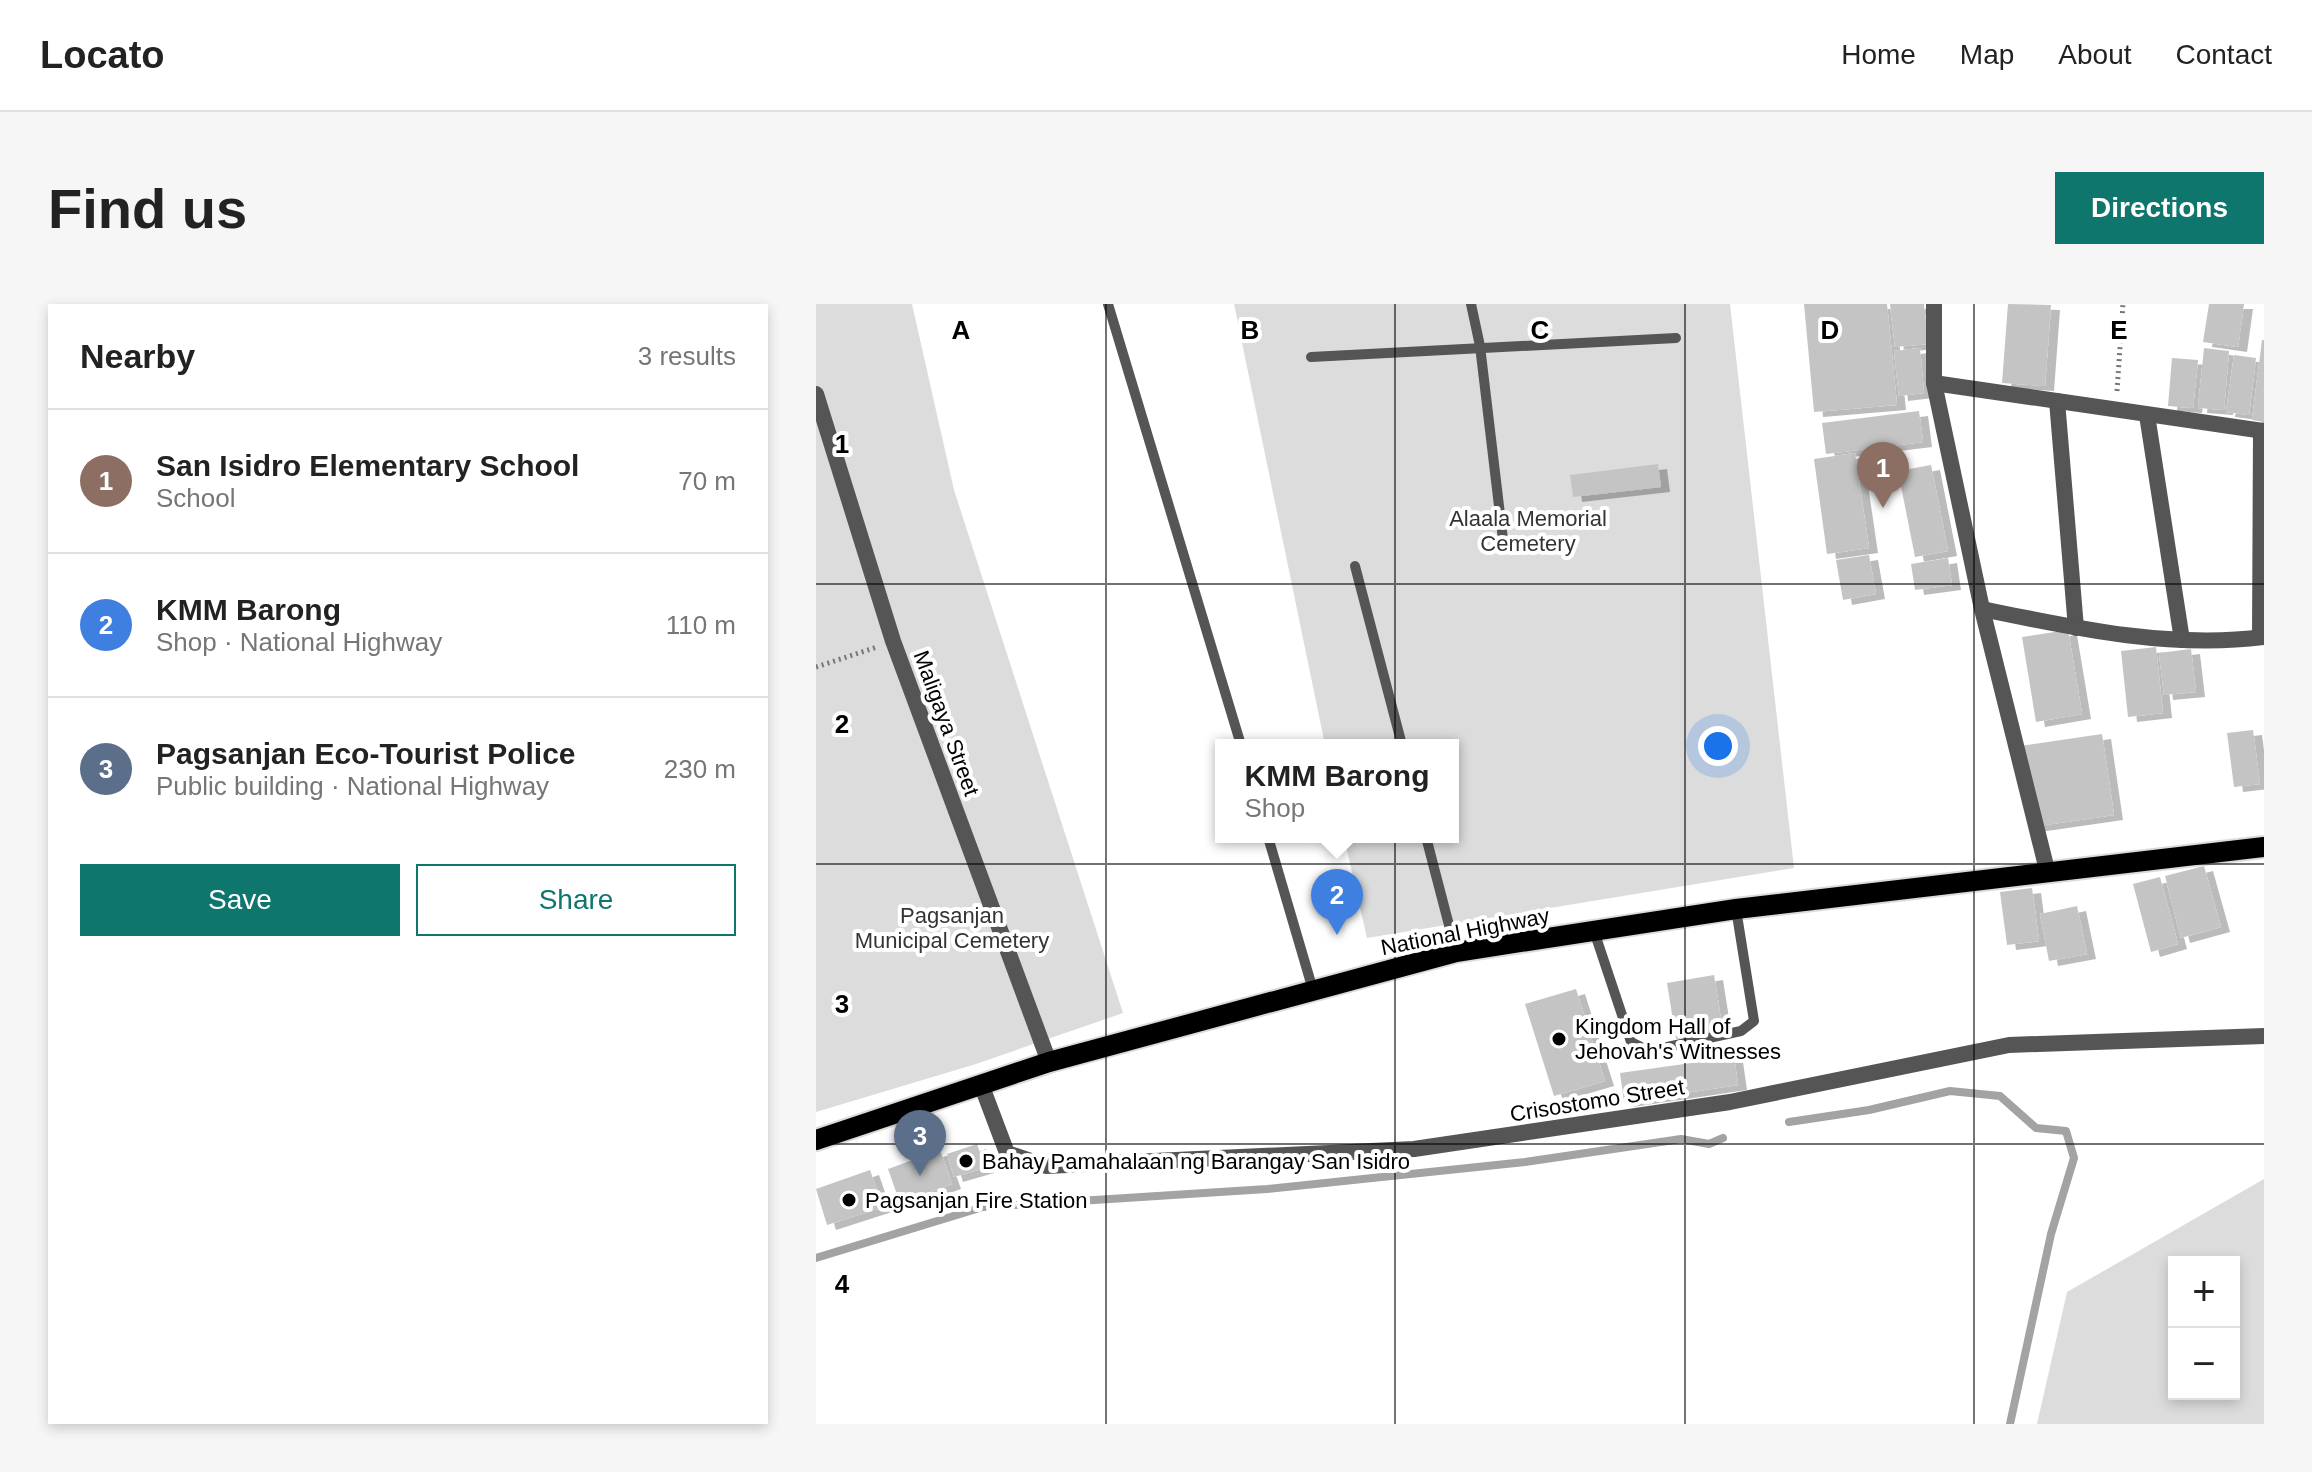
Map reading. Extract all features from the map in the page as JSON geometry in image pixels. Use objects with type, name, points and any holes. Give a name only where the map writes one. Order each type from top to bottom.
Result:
[{"type":"main road","name":"National Highway","points":[[816,1140],[1049,1062],[1456,952],[1736,909],[2264,847]]},
{"type":"street","points":[[1934,304],[1934,383],[1982,609],[2048,874]]},
{"type":"street","points":[[1934,383],[2262,431],[2262,637],[2182,640],[2076,628],[1982,609]]},
{"type":"street","name":"Maligaya Street","points":[[816,394],[893,641],[1049,1062]]},
{"type":"street","points":[[2057,401],[2076,628]]},
{"type":"street","points":[[2147,415],[2182,640]]},
{"type":"street","name":"Crisostomo Street","points":[[981,1084],[1007,1153],[1046,1166],[1414,1149],[1730,1102],[2009,1045],[2264,1036]]},
{"type":"lane","points":[[1108,304],[1239,739]]},
{"type":"lane","points":[[1471,304],[1480,346],[1504,548]]},
{"type":"lane","points":[[1311,357],[1676,338]]},
{"type":"lane","points":[[1355,566],[1400,739]]},
{"type":"lane","points":[[1270,843],[1313,990]]},
{"type":"lane","points":[[1428,843],[1456,952]]},
{"type":"lane","points":[[1594,931],[1631,1042],[1649,1051],[1741,1031],[1754,1021],[1736,909]]},
{"type":"path","points":[[2116,408],[2123,304]]},
{"type":"path","points":[[816,667],[893,641]]},
{"type":"green space","name":"Pagsanjan Municipal Cemetery","points":[[816,304],[912,304],[954,490],[1123,1013],[976,1064],[816,1112]]},
{"type":"green space","name":"Alaala Memorial Cemetery","points":[[1234,304],[1730,304],[1794,868],[1367,938],[1345,843],[1459,843],[1459,739],[1324,739]]},
{"type":"green space","points":[[2264,1179],[2264,1424],[2037,1424],[2067,1292]]},
{"type":"building","points":[[1804,304],[1887,304],[1897,405],[1814,412]]},
{"type":"building","points":[[1890,304],[1924,304],[1928,344],[1895,347]]},
{"type":"building","points":[[2008,304],[2051,305],[2045,386],[2002,383]]},
{"type":"building","points":[[2209,304],[2244,304],[2238,347],[2203,342]]},
{"type":"building","points":[[2264,340],[2264,422],[2252,420]]},
{"type":"building","points":[[1920,348],[1924,393],[1899,396],[1894,351]]},
{"type":"building","points":[[2204,348],[2229,351],[2224,410],[2198,408]]},
{"type":"building","points":[[2234,355],[2256,358],[2249,415],[2226,412]]},
{"type":"building","points":[[2172,358],[2198,360],[2193,408],[2168,406]]},
{"type":"building","points":[[1919,411],[1923,442],[1826,454],[1822,423]]},
{"type":"building","points":[[1855,453],[1869,548],[1827,554],[1814,459]]},
{"type":"building","points":[[1658,464],[1661,487],[1573,497],[1570,475]]},
{"type":"building","points":[[1931,465],[1948,551],[1915,557],[1898,471]]},
{"type":"building","points":[[1869,555],[1876,594],[1843,600],[1836,560]]},
{"type":"building","points":[[1948,558],[1952,585],[1915,590],[1911,564]]},
{"type":"building","points":[[2068,630],[2082,714],[2036,722],[2022,637]]},
{"type":"building","points":[[2156,647],[2163,713],[2128,717],[2121,651]]},
{"type":"building","points":[[2191,649],[2196,692],[2164,695],[2159,653]]},
{"type":"building","points":[[2253,730],[2260,784],[2234,787],[2227,733]]},
{"type":"building","points":[[2102,734],[2114,815],[2031,827],[2020,746]]},
{"type":"building","points":[[2204,866],[2221,927],[2181,938],[2165,876]]},
{"type":"building","points":[[2160,877],[2178,944],[2151,952],[2133,884]]},
{"type":"building","points":[[2032,888],[2039,941],[2007,945],[2000,892]]},
{"type":"building","points":[[2077,906],[2087,954],[2049,961],[2040,914]]},
{"type":"building","points":[[1714,975],[1723,1032],[1676,1039],[1667,983]]},
{"type":"building","points":[[1576,989],[1605,1081],[1554,1096],[1525,1004]]},
{"type":"building","points":[[1734,1057],[1738,1085],[1624,1102],[1620,1073]]},
{"type":"building","name":"Bahay Pamahalaan ng Barangay San Isidro","points":[[977,1144],[985,1168],[954,1177],[947,1154]]},
{"type":"building","points":[[940,1150],[952,1184],[900,1203],[888,1169]]},
{"type":"building","name":"Pagsanjan Fire Station","points":[[870,1170],[883,1207],[827,1225],[816,1189]]},
{"type":"waterway","points":[[1789,1122],[1869,1110],[1950,1091],[2000,1096],[2036,1128],[2066,1131],[2074,1158],[2051,1234],[2010,1424]]},
{"type":"waterway","points":[[816,1258],[983,1207],[1267,1189],[1525,1162],[1681,1139],[1709,1144],[1723,1138]]},
{"type":"place","name":"San Isidro Elementary School","points":[[1883,508]]},
{"type":"place","name":"KMM Barong","points":[[1337,935]]},
{"type":"place","name":"Kingdom Hall of Jehovah's Witnesses","points":[[1559,1039]]},
{"type":"place","name":"Bahay Pamahalaan ng Barangay San Isidro","points":[[966,1161]]},
{"type":"place","name":"Pagsanjan Eco-Tourist Police","points":[[920,1176]]},
{"type":"place","name":"Pagsanjan Fire Station","points":[[849,1200]]}]
